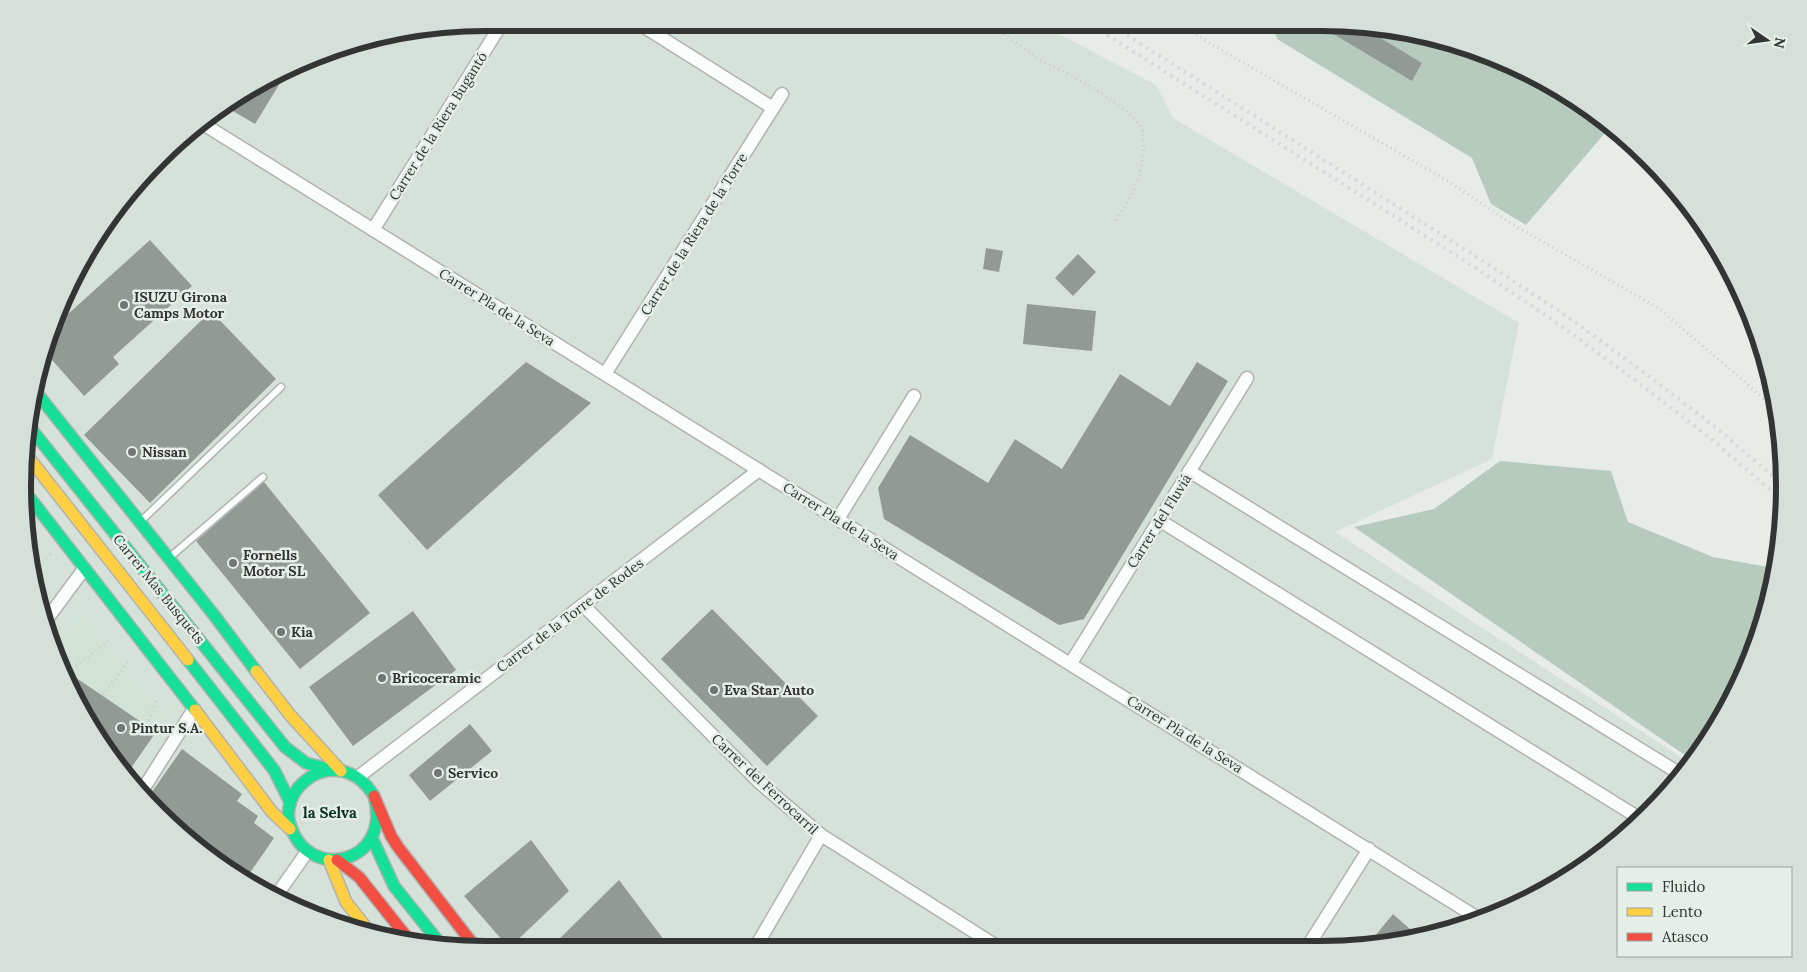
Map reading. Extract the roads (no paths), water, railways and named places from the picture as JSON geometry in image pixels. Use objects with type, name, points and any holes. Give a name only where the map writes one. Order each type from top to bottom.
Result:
[{"type":"main road","points":[[40,397],[214,615],[290,715],[336,770]]},
{"type":"main road","name":"Carrer Mas Busquets","points":[[34,433],[285,747],[306,763],[336,770]]},
{"type":"main road","points":[[32,462],[274,770],[290,802]]},
{"type":"main road","points":[[31,500],[272,812],[290,829],[297,842],[307,852],[314,856],[333,860],[348,858],[358,853],[372,838],[378,819],[376,800]]},
{"type":"main road","points":[[290,829],[288,816],[290,802],[299,786],[306,780],[322,771],[336,770],[358,777],[369,787],[394,842],[470,940]]},
{"type":"main road","points":[[372,838],[394,886],[436,938]]},
{"type":"main road","points":[[333,860],[346,902],[363,924]]},
{"type":"main road","points":[[333,860],[359,877],[404,933]]},
{"type":"street","name":"Carrer de la Riera Bugantó","points":[[373,230],[496,31]]},
{"type":"street","points":[[651,31],[773,108]]},
{"type":"street","name":"Carrer de la Riera de la Torre","points":[[605,374],[782,94]]},
{"type":"street","name":"Carrer Pla de la Seva","points":[[207,126],[1473,915]]},
{"type":"street","name":"Carrer del Fluviá","points":[[1071,663],[1247,378]]},
{"type":"street","points":[[838,519],[914,396]]},
{"type":"street","name":"Carrer de la Torre de Rodes","points":[[358,777],[758,470]]},
{"type":"street","points":[[1190,471],[1675,771]]},
{"type":"street","points":[[1159,520],[1635,815]]},
{"type":"street","points":[[50,615],[84,570]]},
{"type":"street","name":"Carrer del Ferrocarril","points":[[584,605],[759,782],[821,835],[989,941]]},
{"type":"street","points":[[145,787],[194,709]]},
{"type":"street","points":[[759,941],[821,835]]},
{"type":"street","points":[[1311,941],[1369,849]]},
{"type":"street","points":[[279,891],[307,852]]},
{"type":"lane","points":[[139,523],[281,388]]},
{"type":"lane","points":[[168,558],[263,477]]},
{"type":"railway","points":[[1101,31],[1476,268],[1561,326],[1710,438],[1776,495]]},
{"type":"railway","points":[[1121,31],[1565,315],[1719,430],[1776,479]]},
{"type":"place","name":"ISUZU Girona Camps Motor","points":[[124,305]]},
{"type":"place","name":"Nissan","points":[[132,452]]},
{"type":"place","name":"Fornells Motor SL","points":[[233,563]]},
{"type":"place","name":"Kia","points":[[281,632]]},
{"type":"place","name":"Bricoceramic","points":[[382,678]]},
{"type":"place","name":"Eva Star Auto","points":[[714,690]]},
{"type":"place","name":"Pintur S.A.","points":[[121,728]]},
{"type":"place","name":"Servico","points":[[438,773]]},
{"type":"district","name":"la Selva","points":[[330,812]]}]
